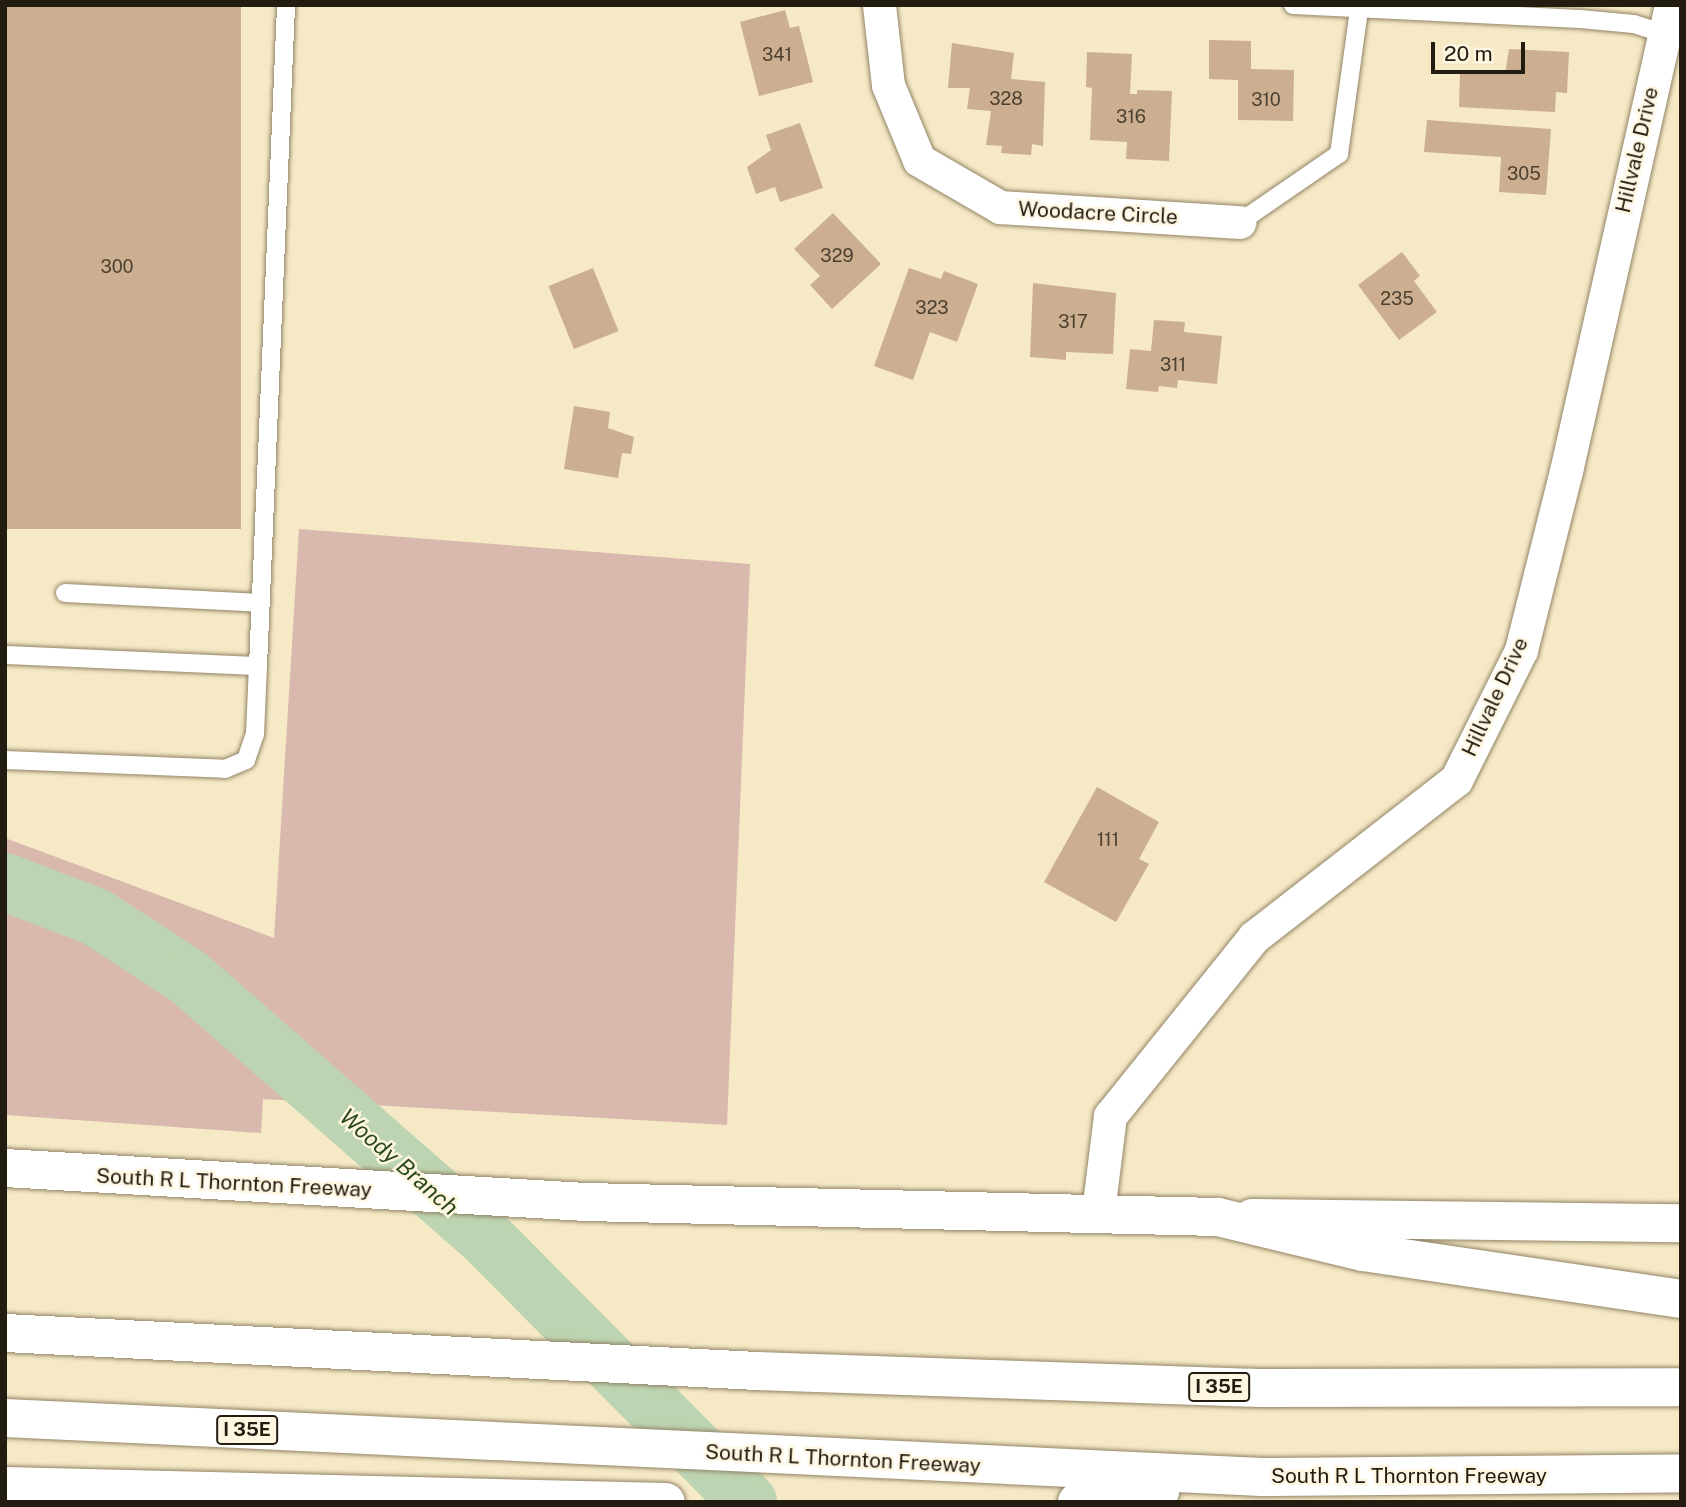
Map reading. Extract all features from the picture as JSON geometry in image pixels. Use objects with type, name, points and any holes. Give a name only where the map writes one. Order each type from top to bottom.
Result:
[{"type":"main road","name":"South R L Thornton Freeway","points":[[5,1168],[289,1188],[586,1202],[1098,1212],[1218,1217],[1681,1223]]},
{"type":"main road","points":[[1218,1217],[1363,1252],[1681,1299]]},
{"type":"main road","name":"I 35E","points":[[5,1333],[757,1371],[1260,1388],[1681,1387]]},
{"type":"main road","name":"South R L Thornton Freeway","points":[[5,1418],[825,1459],[1262,1477],[1681,1473]]},
{"type":"main road","points":[[1077,1502],[1262,1477]]},
{"type":"main road","points":[[5,1486],[227,1495],[666,1502]]},
{"type":"main road","points":[[62,1502],[227,1495]]},
{"type":"street","name":"Woodacre Circle","points":[[879,5],[888,85],[919,160],[1000,207],[1240,222]]},
{"type":"street","name":"Hillvale Drive","points":[[1098,1212],[1110,1116],[1254,937],[1456,780],[1521,650],[1566,471],[1667,20]]},
{"type":"lane","points":[[5,760],[225,769],[246,760],[254,734],[258,666],[286,5]]},
{"type":"lane","points":[[1293,5],[1634,24],[1667,20]]},
{"type":"lane","points":[[1240,222],[1339,154],[1359,9]]},
{"type":"lane","points":[[65,593],[261,603]]},
{"type":"lane","points":[[5,655],[258,666]]},
{"type":"shaded area","points":[[299,529],[750,564],[727,1125],[263,1099],[261,1133],[5,1115],[5,838],[274,938]]},
{"type":"building","points":[[5,5],[241,5],[241,529],[5,529]]},
{"type":"building","points":[[785,10],[790,28],[799,26],[813,82],[759,96],[740,22]]},
{"type":"building","points":[[1209,40],[1251,41],[1251,69],[1294,70],[1293,121],[1238,120],[1238,80],[1209,79]]},
{"type":"building","points":[[952,43],[1014,53],[1011,79],[1045,82],[1043,146],[1032,144],[1031,155],[1001,153],[1002,146],[986,145],[991,111],[967,109],[970,88],[948,88]]},
{"type":"building","points":[[1509,49],[1569,52],[1567,93],[1556,92],[1555,112],[1459,107],[1460,71],[1505,74]]},
{"type":"building","points":[[1087,52],[1132,54],[1130,94],[1137,94],[1137,90],[1172,91],[1169,161],[1126,159],[1127,142],[1090,140],[1092,88],[1086,87]]},
{"type":"building","points":[[1427,120],[1551,129],[1546,195],[1499,192],[1501,157],[1424,152]]},
{"type":"building","points":[[800,123],[823,188],[780,202],[775,187],[756,194],[747,167],[771,150],[766,135]]},
{"type":"building","points":[[833,213],[881,264],[832,309],[810,285],[820,276],[794,249]]},
{"type":"building","points":[[1402,252],[1420,276],[1414,281],[1437,312],[1399,340],[1358,285]]},
{"type":"building","points":[[593,268],[618,331],[574,349],[548,286]]},
{"type":"building","points":[[909,268],[941,279],[944,271],[978,284],[957,342],[930,332],[913,380],[874,366]]},
{"type":"building","points":[[1033,283],[1116,293],[1113,354],[1066,352],[1066,360],[1030,357]]},
{"type":"building","points":[[1154,320],[1185,322],[1184,332],[1222,336],[1217,384],[1178,380],[1177,388],[1159,386],[1158,392],[1126,389],[1130,349],[1151,351]]},
{"type":"building","points":[[574,406],[610,412],[608,428],[634,437],[631,454],[622,453],[618,478],[564,469]]},
{"type":"building","points":[[1097,787],[1159,822],[1139,859],[1149,864],[1116,922],[1044,882]]},
{"type":"waterway","name":"Woody Branch","points":[[5,882],[96,917],[187,976],[484,1236],[748,1502]]}]
